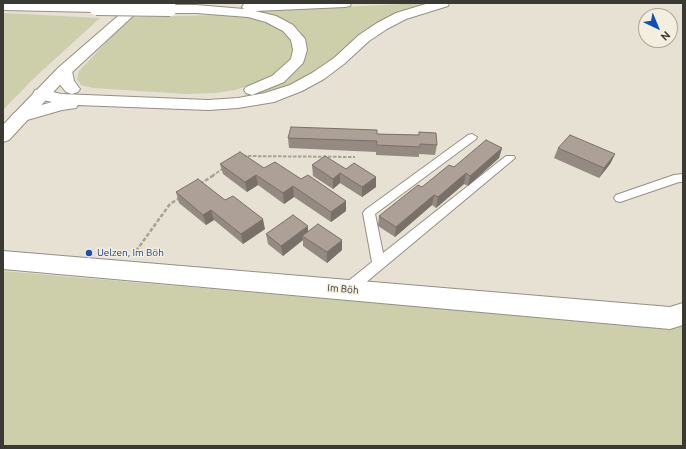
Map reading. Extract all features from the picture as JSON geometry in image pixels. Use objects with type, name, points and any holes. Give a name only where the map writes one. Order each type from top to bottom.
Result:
[{"type":"main road","points":[[3,136],[64,70],[141,3]]},
{"type":"main road","points":[[312,5],[328,3]]},
{"type":"main road","points":[[3,6],[196,9],[345,3]]},
{"type":"main road","points":[[41,94],[61,100],[208,105],[238,104],[268,98],[296,88],[318,76],[339,61],[364,38],[382,26],[419,9],[443,3]]},
{"type":"main road","points":[[41,94],[72,89],[114,96],[209,99],[242,94],[264,86],[278,79],[298,60],[300,50],[298,39],[288,28],[271,19],[248,13],[196,9]]},
{"type":"main road","points":[[64,70],[66,82],[72,89]]},
{"type":"main road","points":[[20,118],[60,105],[99,102]]},
{"type":"main road","name":"Im Böh","points":[[3,260],[670,318],[683,314]]},
{"type":"lane","points":[[379,264],[369,213],[472,137]]},
{"type":"lane","points":[[347,290],[510,158]]},
{"type":"lane","points":[[620,198],[678,178],[683,178]]},
{"type":"path","points":[[242,156],[355,157]]},
{"type":"path","points":[[197,186],[229,164]]},
{"type":"path","points":[[123,270],[170,204],[184,195]]},
{"type":"green space","points":[[424,3],[396,13],[376,24],[359,36],[314,74],[279,90],[239,99],[277,84],[305,56],[306,42],[299,29],[272,14],[256,11]]},
{"type":"green space","points":[[3,13],[100,18],[32,80],[3,110]]},
{"type":"green space","points":[[222,15],[247,16],[265,21],[284,30],[292,41],[293,51],[290,59],[273,75],[259,82],[235,90],[215,93],[187,94],[93,88],[81,85],[77,79],[79,71],[130,17]]},
{"type":"green space","points":[[3,271],[666,328],[683,323],[683,446],[3,446]]},
{"type":"building","points":[[291,127],[377,130],[377,134],[419,135],[419,132],[436,133],[437,145],[420,144],[420,147],[376,145],[377,141],[288,138]]},
{"type":"building","points":[[570,135],[615,154],[604,168],[558,148]]},
{"type":"building","points":[[486,140],[502,148],[470,176],[466,173],[438,197],[434,195],[396,227],[379,216],[418,185],[422,187],[449,165],[454,167]]},
{"type":"building","points":[[240,152],[264,168],[275,162],[301,179],[308,175],[346,201],[331,212],[293,186],[283,193],[256,175],[245,182],[220,164]]},
{"type":"building","points":[[325,156],[346,169],[354,163],[376,177],[362,187],[340,173],[333,179],[312,165]]},
{"type":"building","points":[[198,179],[225,200],[233,196],[263,219],[241,234],[211,210],[203,215],[176,192]]},
{"type":"building","points":[[293,215],[308,226],[281,246],[266,234]]},
{"type":"building","points":[[318,224],[342,240],[327,252],[302,236]]},
{"type":"place","name":"Uelzen, Im Böh","points":[[89,253]]}]
